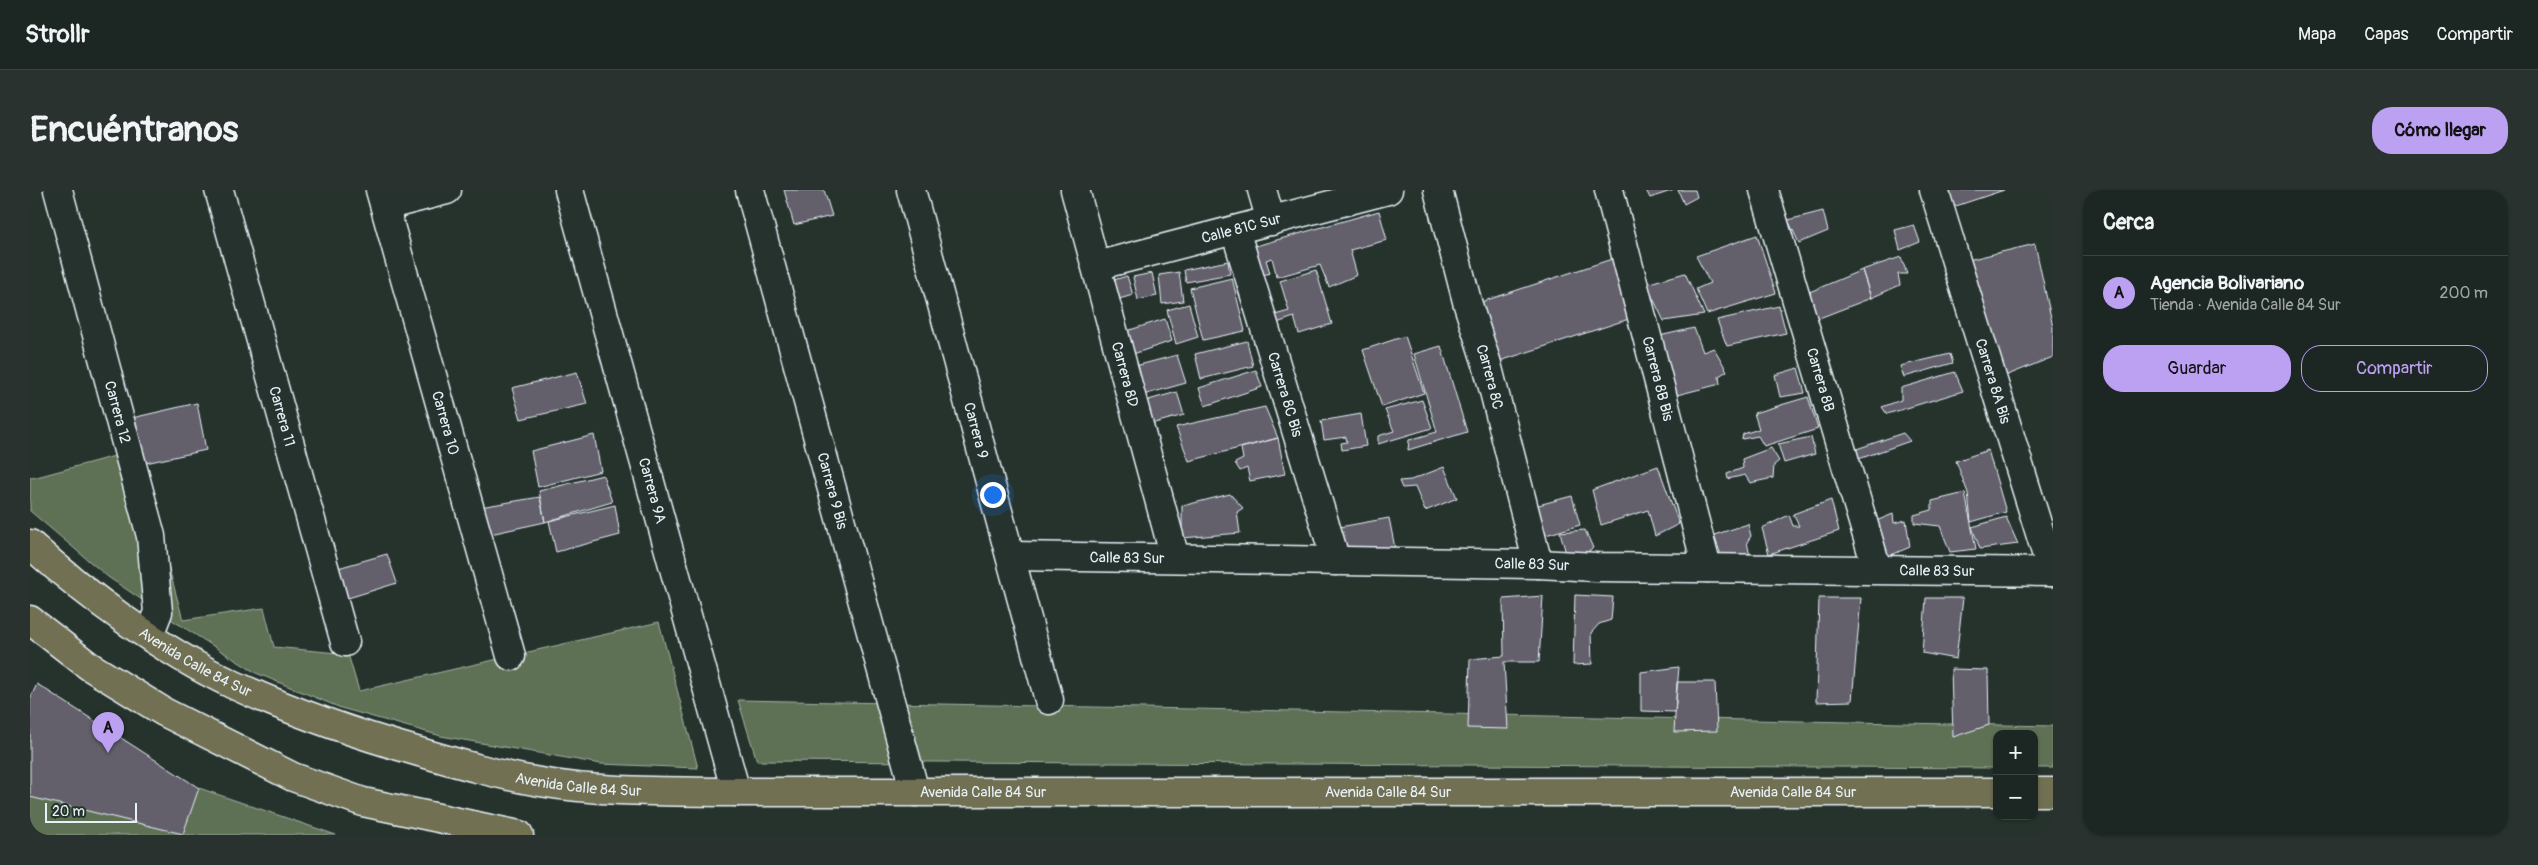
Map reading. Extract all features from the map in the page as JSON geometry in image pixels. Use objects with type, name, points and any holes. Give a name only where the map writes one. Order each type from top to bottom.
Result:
[{"type":"highway","name":"Avenida Calle 84 Sur","points":[[30,544],[61,572],[181,657],[249,691],[319,721],[433,756],[540,782],[608,790],[736,792],[1993,792]]},
{"type":"highway","points":[[30,620],[89,666],[164,712],[293,777],[363,802],[519,835]]},
{"type":"highway","points":[[2038,792],[2053,792]]},
{"type":"street","name":"Carrera 12","points":[[58,190],[151,536],[158,612],[150,635]]},
{"type":"street","name":"Carrera 11","points":[[219,190],[344,642]]},
{"type":"street","points":[[383,198],[447,190]]},
{"type":"street","name":"Carrera 9A","points":[[569,190],[736,792]]},
{"type":"street","name":"Carrera 9 Bis","points":[[750,190],[915,792]]},
{"type":"street","name":"Carrera 9","points":[[911,190],[1050,700]]},
{"type":"street","name":"Carrera 8D","points":[[1075,190],[1175,558]]},
{"type":"street","points":[[1262,190],[1271,220]]},
{"type":"street","name":"Calle 81C Sur","points":[[1096,266],[1388,190]]},
{"type":"street","name":"Carrera 8C","points":[[1438,190],[1468,305],[1487,364],[1538,564]]},
{"type":"street","name":"Carrera 8B Bis","points":[[1609,190],[1707,568]]},
{"type":"street","name":"Carrera 8B","points":[[1764,190],[1877,570]]},
{"type":"street","name":"Carrera 8A Bis","points":[[1934,190],[2053,572]]},
{"type":"street","name":"Carrera 10","points":[[383,198],[511,656]]},
{"type":"street","name":"Carrera 8C Bis","points":[[1235,230],[1336,561]]},
{"type":"street","name":"Calle 83 Sur","points":[[1011,556],[1538,564],[1596,568],[2053,572]]},
{"type":"green space","points":[[137,450],[183,620],[264,608],[274,647],[348,654],[359,691],[659,622],[698,768],[601,764],[441,736],[341,708],[256,673],[108,577],[30,511],[30,476],[33,478]]},
{"type":"green space","points":[[738,700],[2053,726],[2053,768],[2038,768],[2038,730],[1993,730],[1993,768],[757,761]]},
{"type":"green space","points":[[199,788],[336,835],[30,835],[30,797]]},
{"type":"building","points":[[784,190],[824,190],[832,216],[794,225]]},
{"type":"building","points":[[1646,190],[1674,190],[1650,198]]},
{"type":"building","points":[[1678,190],[1695,190],[1697,197],[1684,204]]},
{"type":"building","points":[[1949,190],[2004,190],[1953,207]]},
{"type":"building","points":[[1379,211],[1387,240],[1350,250],[1357,275],[1329,287],[1320,265],[1277,277],[1272,258],[1266,260],[1270,273],[1253,278],[1245,249]]},
{"type":"building","points":[[1823,211],[1828,231],[1799,243],[1788,220]]},
{"type":"building","points":[[1914,225],[1920,242],[1900,250],[1895,230]]},
{"type":"building","points":[[1757,235],[1776,293],[1707,314],[1696,289],[1710,283],[1696,256]]},
{"type":"building","points":[[2035,244],[2053,327],[2053,357],[2005,376],[1968,260]]},
{"type":"building","points":[[1901,257],[1907,274],[1898,274],[1900,285],[1871,298],[1862,270]]},
{"type":"building","points":[[1615,258],[1635,317],[1500,361],[1481,302]]},
{"type":"building","points":[[1228,261],[1230,274],[1186,282],[1184,270]]},
{"type":"building","points":[[1316,270],[1332,324],[1299,334],[1294,317],[1277,323],[1275,315],[1289,311],[1280,281]]},
{"type":"building","points":[[1862,270],[1871,298],[1809,322],[1800,296]]},
{"type":"building","points":[[1179,272],[1183,301],[1162,304],[1159,275]]},
{"type":"building","points":[[1152,273],[1157,296],[1138,300],[1133,277]]},
{"type":"building","points":[[1685,273],[1704,315],[1664,321],[1646,284]]},
{"type":"building","points":[[1127,276],[1133,295],[1109,302],[1104,283]]},
{"type":"building","points":[[1232,278],[1245,331],[1203,340],[1190,288]]},
{"type":"building","points":[[1189,304],[1198,337],[1176,344],[1167,310]]},
{"type":"building","points":[[1779,306],[1786,333],[1727,346],[1717,320]]},
{"type":"building","points":[[1165,319],[1172,341],[1124,357],[1117,334]]},
{"type":"building","points":[[1694,328],[1703,352],[1714,348],[1727,371],[1719,376],[1720,384],[1673,396],[1655,337]]},
{"type":"building","points":[[1405,336],[1424,393],[1382,407],[1363,350]]},
{"type":"building","points":[[1247,341],[1253,366],[1201,379],[1195,354]]},
{"type":"building","points":[[1441,346],[1467,432],[1408,450],[1409,440],[1437,432],[1414,354]]},
{"type":"building","points":[[1950,354],[1953,363],[1904,377],[1900,366]]},
{"type":"building","points":[[1177,355],[1186,383],[1136,397],[1128,368]]},
{"type":"building","points":[[1798,368],[1805,393],[1780,397],[1775,375]]},
{"type":"building","points":[[1256,370],[1262,387],[1205,406],[1199,388]]},
{"type":"building","points":[[577,372],[587,404],[521,419],[512,388]]},
{"type":"building","points":[[1955,372],[1963,391],[1887,414],[1882,407],[1901,400],[1901,388]]},
{"type":"building","points":[[1177,392],[1184,415],[1147,425],[1141,402]]},
{"type":"building","points":[[1808,397],[1818,429],[1764,446],[1758,436],[1742,439],[1743,434],[1759,429],[1754,413]]},
{"type":"building","points":[[1422,400],[1432,428],[1378,444],[1378,436],[1394,431],[1385,410]]},
{"type":"building","points":[[197,403],[206,450],[141,464],[132,418]]},
{"type":"building","points":[[1265,407],[1278,438],[1189,461],[1176,427]]},
{"type":"building","points":[[1361,414],[1366,446],[1342,450],[1341,443],[1347,442],[1346,437],[1324,440],[1321,421]]},
{"type":"building","points":[[1903,433],[1910,441],[1853,461],[1848,452]]},
{"type":"building","points":[[594,435],[601,471],[538,487],[531,451]]},
{"type":"building","points":[[1811,437],[1815,454],[1784,463],[1778,444]]},
{"type":"building","points":[[1278,438],[1285,474],[1250,481],[1247,468],[1240,471],[1235,463],[1243,459],[1241,448]]},
{"type":"building","points":[[1771,448],[1779,461],[1774,465],[1773,478],[1750,483],[1745,475],[1728,479],[1727,474],[1743,468],[1742,459]]},
{"type":"building","points":[[1988,450],[2006,512],[1971,522],[1968,493],[1956,461]]},
{"type":"building","points":[[1658,466],[1679,524],[1655,536],[1648,510],[1601,525],[1592,490]]},
{"type":"building","points":[[1444,467],[1457,498],[1425,511],[1415,487],[1402,488],[1399,481],[1411,480]]},
{"type":"building","points":[[603,475],[612,502],[545,522],[539,491]]},
{"type":"building","points":[[1965,493],[1976,549],[1950,552],[1940,526],[1914,523],[1914,515],[1932,510],[1932,501]]},
{"type":"building","points":[[1230,494],[1243,508],[1237,512],[1240,533],[1182,538],[1182,506]]},
{"type":"building","points":[[1572,496],[1580,525],[1539,537],[1531,507]]},
{"type":"building","points":[[540,497],[545,522],[486,535],[480,507]]},
{"type":"building","points":[[1831,500],[1839,531],[1769,554],[1762,528],[1789,515],[1793,526],[1799,526],[1793,514]]},
{"type":"building","points":[[615,505],[620,535],[556,552],[549,521]]},
{"type":"building","points":[[1893,514],[1894,523],[1906,520],[1910,547],[1882,559],[1869,524]]},
{"type":"building","points":[[2006,517],[2018,544],[1980,549],[1972,527]]},
{"type":"building","points":[[1389,518],[1396,553],[1341,555],[1329,529]]},
{"type":"building","points":[[1748,524],[1751,536],[1747,542],[1750,556],[1723,561],[1714,535]]},
{"type":"building","points":[[1585,530],[1593,548],[1569,564],[1560,532]]},
{"type":"building","points":[[387,554],[397,583],[345,599],[338,568]]},
{"type":"building","points":[[1575,595],[1613,597],[1611,620],[1599,624],[1591,633],[1592,664],[1573,665]]},
{"type":"building","points":[[1543,596],[1539,662],[1504,662],[1508,729],[1468,728],[1470,659],[1504,656],[1503,599]]},
{"type":"building","points":[[1819,598],[1861,598],[1852,701],[1816,702]]},
{"type":"building","points":[[1926,598],[1963,598],[1956,659],[1922,653]]},
{"type":"building","points":[[1679,667],[1675,712],[1641,711],[1641,672]]},
{"type":"building","points":[[1951,669],[1988,670],[1989,725],[1953,737]]},
{"type":"building","points":[[1677,682],[1715,682],[1717,731],[1674,732]]},
{"type":"building","points":[[37,684],[199,788],[183,834],[30,797],[30,699]]},
{"type":"place","name":"Agencia Bolivariano","points":[[108,753]]}]
